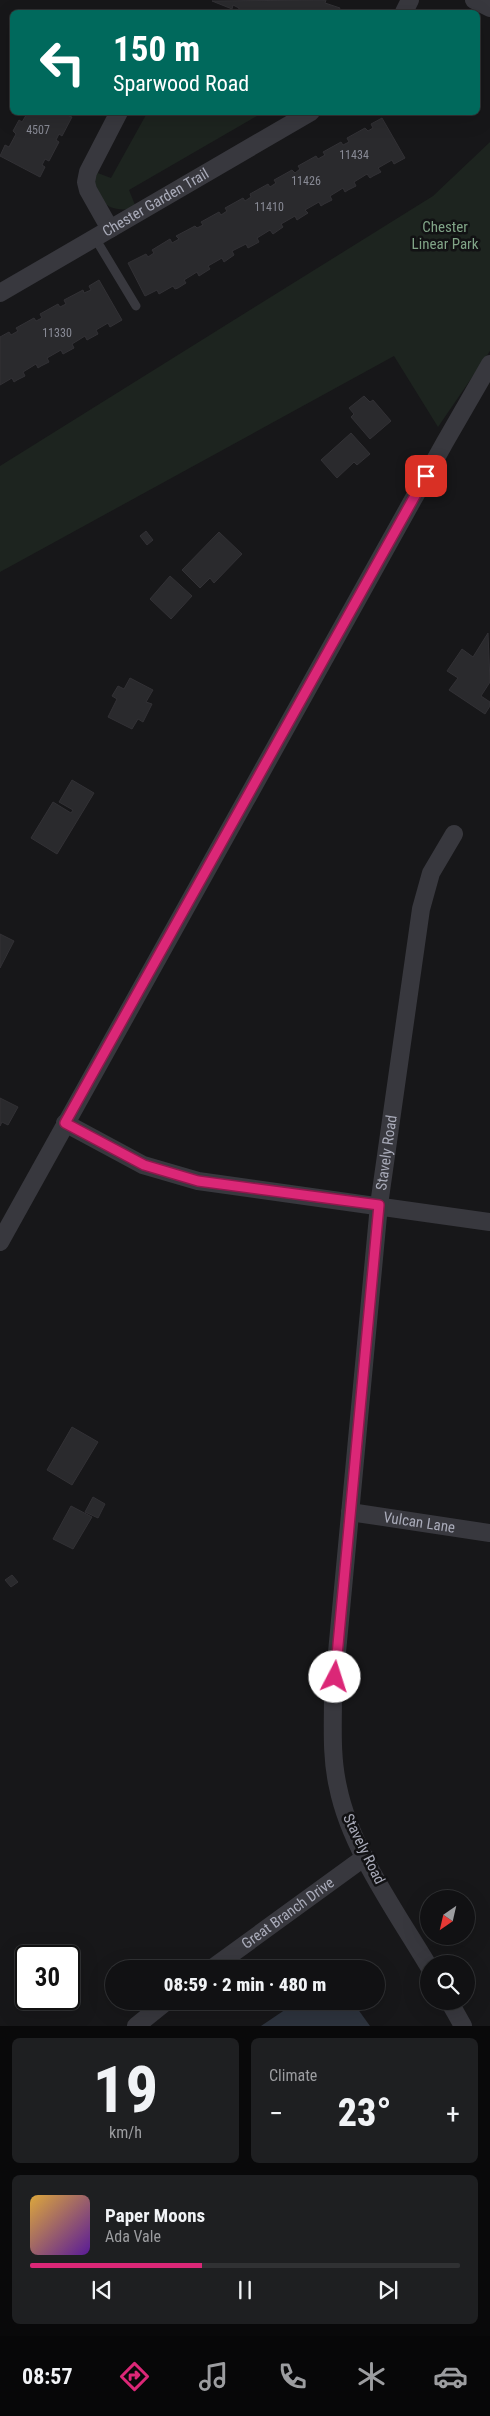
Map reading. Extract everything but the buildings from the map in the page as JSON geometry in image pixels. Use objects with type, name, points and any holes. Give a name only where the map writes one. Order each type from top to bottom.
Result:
[{"type":"street","points":[[474,0],[490,8]]},
{"type":"street","points":[[110,229],[86,182],[88,172],[117,115]]},
{"type":"street","name":"Chester Garden Trail","points":[[0,293],[306,115]]},
{"type":"street","points":[[0,1242],[490,364]]},
{"type":"street","name":"Stavely Road","points":[[422,1955],[364,1857],[346,1814],[338,1789],[334,1763],[333,1695],[379,1205],[421,909],[431,873],[454,834]]},
{"type":"street","points":[[65,1123],[144,1165],[169,1174],[198,1181],[490,1222]]},
{"type":"street","name":"Vulcan Lane","points":[[350,1512],[490,1533]]},
{"type":"street","name":"Great Branch Drive","points":[[224,1960],[364,1857]]},
{"type":"street","points":[[136,2026],[156,2010]]},
{"type":"street","points":[[453,2010],[463,2026]]},
{"type":"lane","points":[[95,238],[136,306]]},
{"type":"green space","points":[[146,115],[259,115],[129,190],[135,205],[131,209],[108,206],[100,197],[92,176],[95,172],[111,178]]},
{"type":"green space","name":"Chester Linear Park","points":[[490,142],[490,351],[438,427],[394,356],[0,572],[0,466],[433,196]]},
{"type":"shaded area","points":[[285,2010],[358,2010],[370,2026],[261,2026]]},
{"type":"route","points":[[335,1677],[379,1205],[198,1181],[169,1174],[144,1165],[65,1123],[426,476]]}]
